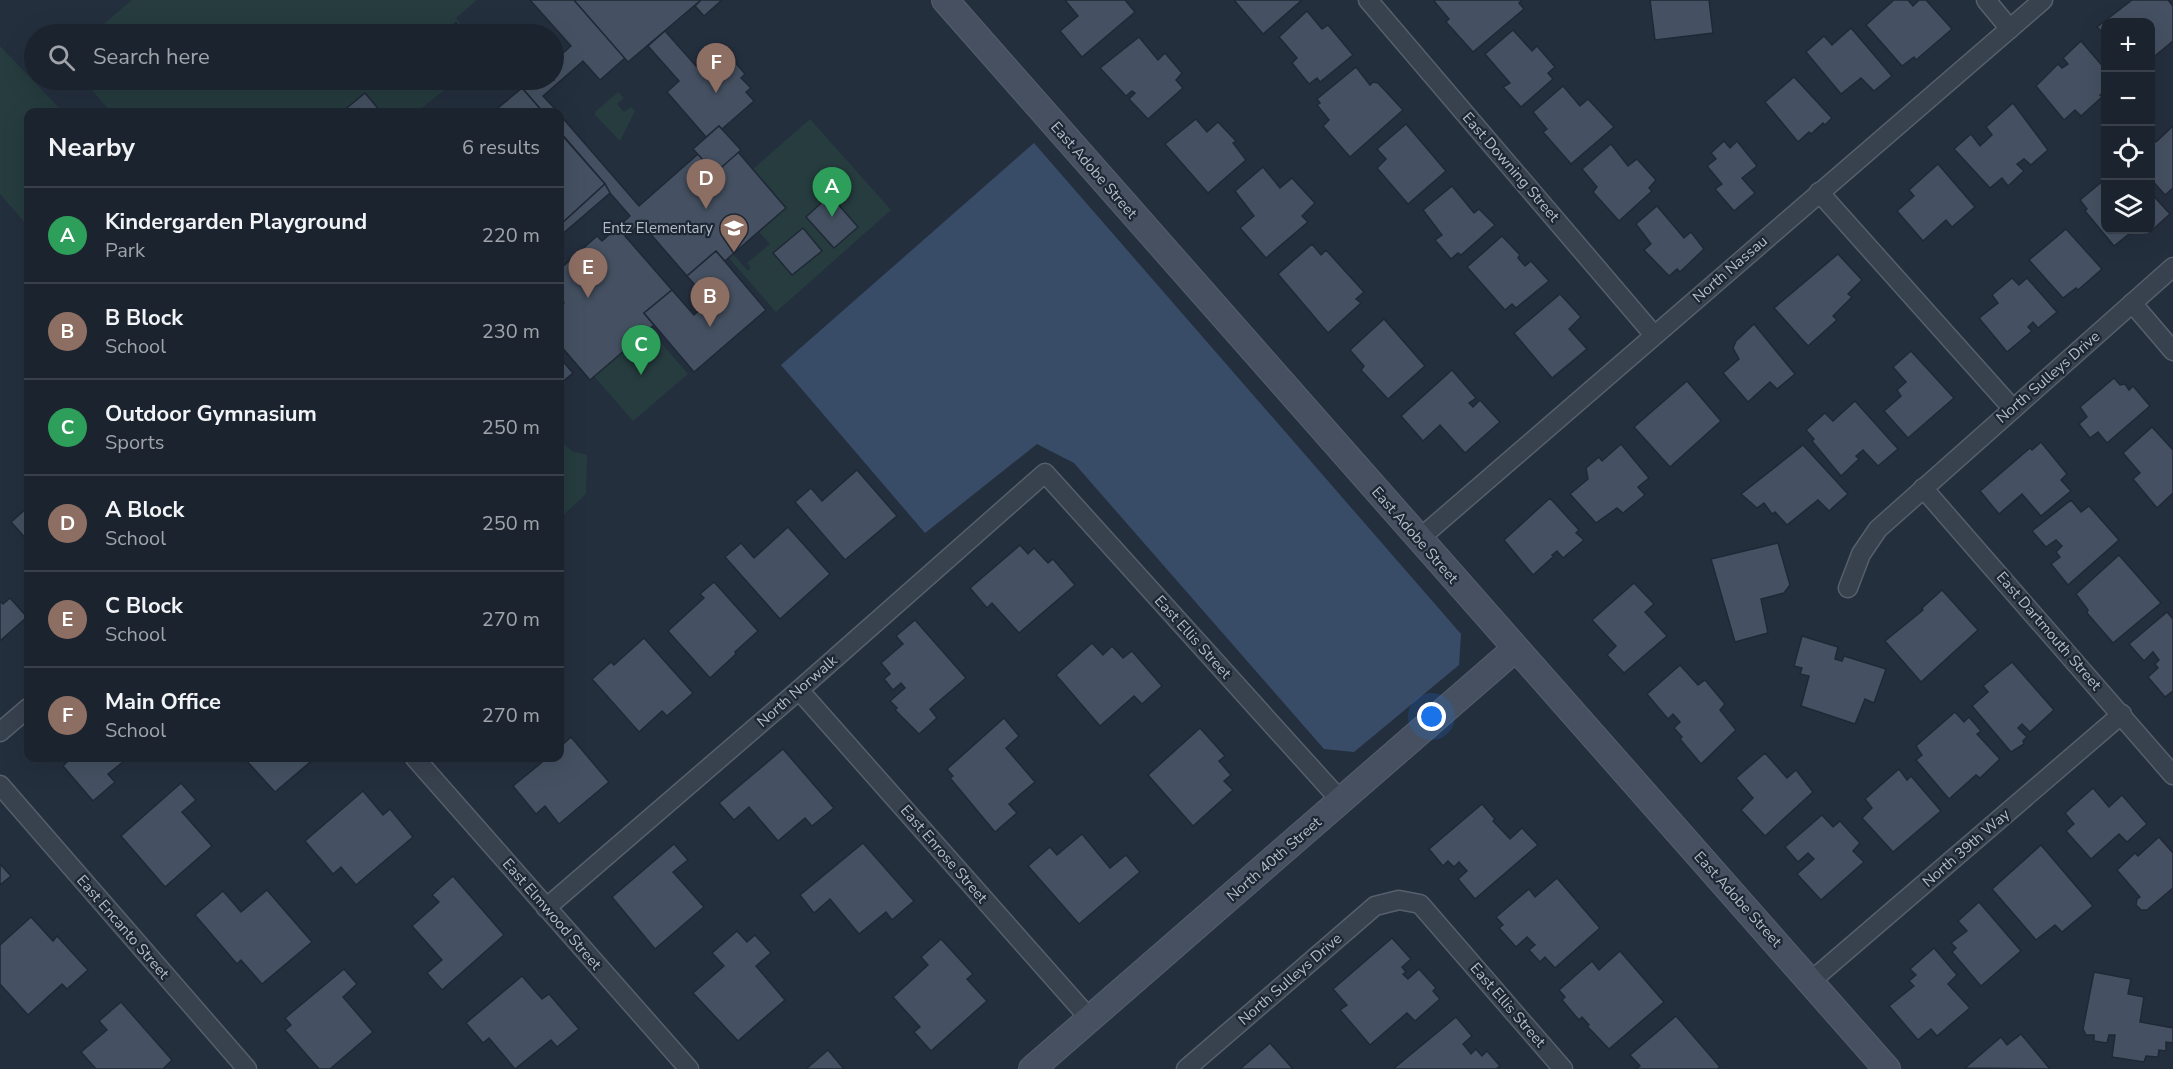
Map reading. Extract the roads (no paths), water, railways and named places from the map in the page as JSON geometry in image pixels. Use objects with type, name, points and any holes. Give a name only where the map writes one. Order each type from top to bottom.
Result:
[{"type":"street","name":"East Adobe Street","points":[[945,0],[1887,1069]]},
{"type":"street","name":"East Downing Street","points":[[1368,0],[1654,335]]},
{"type":"street","points":[[1986,0],[2010,28]]},
{"type":"street","name":"North Nassau","points":[[1419,539],[2043,0]]},
{"type":"street","points":[[1819,192],[2013,409]]},
{"type":"street","name":"North Sulleys Drive","points":[[1848,588],[1861,554],[1878,529],[2173,267]]},
{"type":"street","points":[[2132,303],[2173,351]]},
{"type":"street","name":"North Norwalk","points":[[546,908],[1046,473]]},
{"type":"street","name":"East Ellis Street","points":[[1046,473],[1341,801]]},
{"type":"street","name":"East Dartmouth Street","points":[[1923,488],[2173,775]]},
{"type":"street","name":"North 40th Street","points":[[1032,1069],[1515,649]]},
{"type":"street","name":"East Enrose Street","points":[[799,690],[1090,1019]]},
{"type":"street","points":[[0,732],[24,711]]},
{"type":"street","name":"North 39th Way","points":[[1811,981],[2122,714]]},
{"type":"street","name":"East Elmwood Street","points":[[418,762],[689,1069]]},
{"type":"street","name":"East Encanto Street","points":[[0,785],[247,1069]]},
{"type":"street","name":"North Sulleys Drive","points":[[1186,1069],[1375,906],[1399,900]]},
{"type":"street","name":"East Ellis Street","points":[[1399,900],[1420,904],[1563,1069]]},
{"type":"water","points":[[1034,143],[1461,634],[1459,665],[1354,752],[1324,749],[1074,463],[1037,444],[925,533],[781,365]]},
{"type":"place","name":"Main Office","points":[[716,93]]},
{"type":"place","name":"A Block","points":[[706,209]]},
{"type":"place","name":"Kindergarden Playground","points":[[832,217]]},
{"type":"place","name":"Entz Elementary","points":[[734,254]]},
{"type":"place","name":"C Block","points":[[588,298]]},
{"type":"place","name":"B Block","points":[[710,327]]},
{"type":"place","name":"Outdoor Gymnasium","points":[[641,375]]}]
